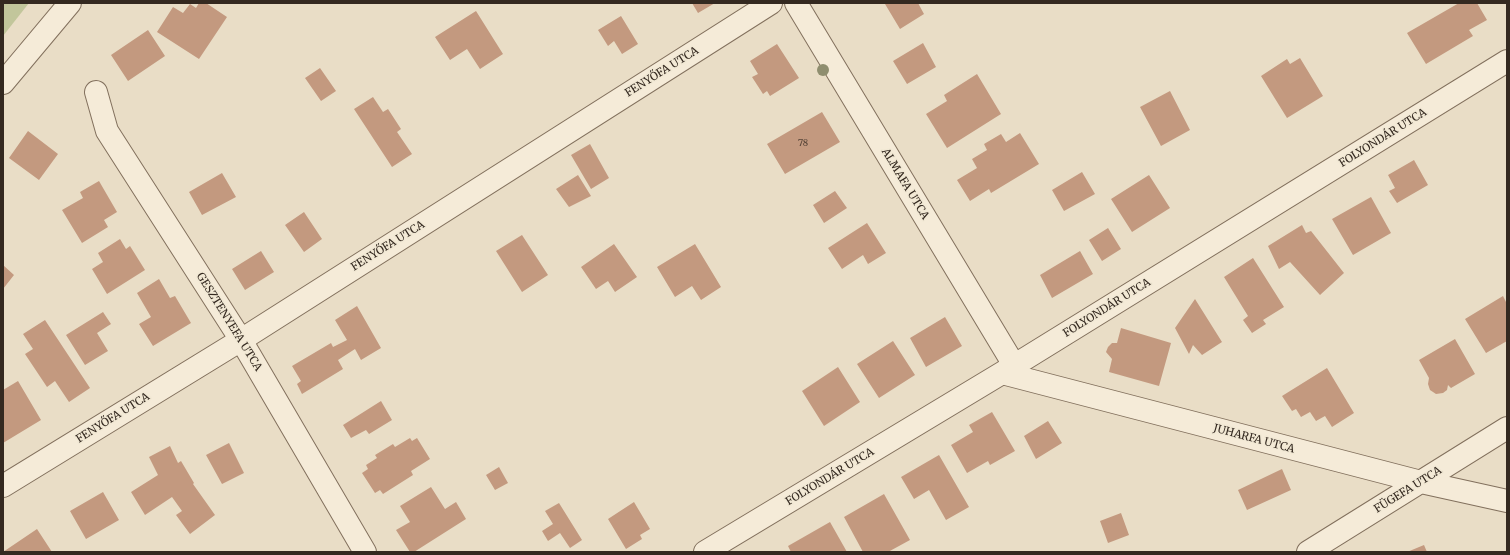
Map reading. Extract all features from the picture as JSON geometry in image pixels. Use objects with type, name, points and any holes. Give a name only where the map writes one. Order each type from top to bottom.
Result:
[{"type":"street","points":[[3,83],[70,3]]},
{"type":"street","name":"FENYŐFA UTCA","points":[[3,486],[241,340],[771,3]]},
{"type":"street","name":"ALMAFA UTCA","points":[[796,3],[1008,369]]},
{"type":"street","name":"FOLYONDÁR UTCA","points":[[705,552],[1008,369],[1507,61]]},
{"type":"street","name":"GESZTENYEFA UTCA","points":[[96,92],[107,131],[241,340],[365,552]]},
{"type":"street","name":"JUHARFA UTCA","points":[[1008,369],[1421,482],[1507,501]]},
{"type":"street","name":"FÜGEFA UTCA","points":[[1308,552],[1507,428]]},
{"type":"green space","points":[[3,3],[29,3],[3,36]]},
{"type":"building","points":[[199,3],[206,3],[227,17],[199,59],[157,32],[173,7],[183,13],[190,4],[196,8]]},
{"type":"building","points":[[692,3],[715,3],[698,13]]},
{"type":"building","points":[[918,3],[924,14],[900,29],[885,4]]},
{"type":"building","points":[[1459,3],[1477,3],[1487,20],[1469,30],[1473,36],[1426,64],[1407,33]]},
{"type":"building","points":[[476,11],[503,54],[480,69],[467,49],[450,60],[435,37]]},
{"type":"building","points":[[621,16],[638,44],[622,54],[614,41],[608,46],[598,30]]},
{"type":"building","points":[[148,30],[165,56],[128,81],[111,55]]},
{"type":"building","points":[[923,43],[936,67],[907,84],[893,61]]},
{"type":"building","points":[[777,44],[799,78],[770,96],[767,91],[763,94],[752,77],[758,74],[750,61]]},
{"type":"building","points":[[1300,58],[1323,96],[1287,118],[1261,76],[1287,59],[1290,64]]},
{"type":"building","points":[[320,68],[336,91],[321,101],[305,78]]},
{"type":"building","points":[[977,74],[1001,114],[947,148],[926,114],[947,101],[944,95]]},
{"type":"building","points":[[1170,91],[1190,130],[1161,146],[1140,107]]},
{"type":"building","points":[[373,97],[383,112],[388,109],[401,129],[397,132],[412,154],[392,167],[354,109]]},
{"type":"building","points":[[822,112],[840,142],[785,174],[767,144]]},
{"type":"building","points":[[28,131],[58,154],[39,180],[9,158]]},
{"type":"building","points":[[1020,133],[1039,164],[991,193],[989,189],[970,201],[957,180],[977,168],[972,159],[987,150],[984,144],[1001,134],[1006,142]]},
{"type":"building","points":[[590,144],[609,178],[591,189],[571,155]]},
{"type":"building","points":[[1414,160],[1428,185],[1397,203],[1389,191],[1395,188],[1388,175]]},
{"type":"building","points":[[1082,172],[1095,194],[1064,211],[1052,190]]},
{"type":"building","points":[[222,173],[236,197],[202,215],[189,192]]},
{"type":"building","points":[[578,175],[591,196],[569,207],[556,189]]},
{"type":"building","points":[[1149,175],[1170,208],[1132,232],[1111,199]]},
{"type":"building","points":[[99,181],[117,212],[104,220],[108,227],[82,243],[62,210],[83,198],[80,192]]},
{"type":"building","points":[[835,191],[847,208],[824,223],[813,205]]},
{"type":"building","points":[[1371,197],[1391,233],[1353,255],[1332,219]]},
{"type":"building","points":[[304,212],[322,239],[304,252],[285,225]]},
{"type":"building","points":[[867,223],[886,253],[868,264],[863,255],[842,269],[828,248]]},
{"type":"building","points":[[1302,225],[1306,233],[1311,231],[1344,273],[1320,295],[1290,262],[1279,269],[1268,246]]},
{"type":"building","points":[[1108,228],[1121,249],[1102,261],[1089,240]]},
{"type":"building","points":[[522,235],[548,275],[522,292],[496,251]]},
{"type":"building","points":[[120,239],[126,249],[130,246],[145,270],[107,294],[92,269],[103,262],[98,253]]},
{"type":"building","points":[[614,244],[637,277],[615,292],[608,281],[596,289],[581,267]]},
{"type":"building","points":[[695,244],[721,287],[701,300],[692,286],[675,297],[657,267]]},
{"type":"building","points":[[261,251],[274,272],[245,290],[232,269]]},
{"type":"building","points":[[1080,251],[1093,274],[1052,298],[1040,275]]},
{"type":"building","points":[[1253,258],[1284,307],[1263,320],[1266,324],[1252,333],[1243,320],[1248,316],[1224,277]]},
{"type":"building","points":[[3,265],[14,275],[3,289]]},
{"type":"building","points":[[159,279],[170,298],[175,296],[191,323],[153,346],[139,324],[151,317],[137,293]]},
{"type":"building","points":[[1503,296],[1507,304],[1507,341],[1486,353],[1465,319]]},
{"type":"building","points":[[1195,299],[1222,342],[1202,355],[1193,345],[1189,354],[1175,328]]},
{"type":"building","points":[[357,306],[381,348],[361,360],[355,349],[338,360],[343,369],[302,394],[297,384],[301,381],[292,366],[331,343],[333,347],[347,340],[335,320]]},
{"type":"building","points":[[103,312],[111,324],[97,333],[108,351],[85,365],[66,335]]},
{"type":"building","points":[[945,317],[962,346],[926,367],[910,338]]},
{"type":"building","points":[[45,320],[90,388],[69,402],[55,381],[47,387],[25,354],[33,349],[23,334]]},
{"type":"building","points":[[1121,328],[1171,343],[1159,386],[1109,372],[1112,359],[1106,352],[1112,343],[1117,343]]},
{"type":"building","points":[[1455,339],[1475,374],[1451,388],[1448,385],[1447,390],[1443,393],[1436,394],[1430,390],[1428,384],[1429,378],[1419,360]]},
{"type":"building","points":[[893,341],[915,375],[879,398],[857,364]]},
{"type":"building","points":[[838,367],[860,402],[824,426],[802,391]]},
{"type":"building","points":[[1327,368],[1354,413],[1332,427],[1325,416],[1316,421],[1310,412],[1301,417],[1296,409],[1292,411],[1282,396]]},
{"type":"building","points":[[18,381],[41,420],[3,443],[3,390]]},
{"type":"building","points":[[381,401],[392,420],[369,434],[366,430],[351,438],[343,425]]},
{"type":"building","points":[[992,412],[1015,451],[990,465],[988,461],[967,473],[951,445],[973,432],[969,425]]},
{"type":"building","points":[[1048,421],[1062,443],[1036,459],[1024,436]]},
{"type":"building","points":[[410,438],[412,441],[417,438],[430,459],[411,471],[413,475],[383,494],[380,490],[375,493],[362,473],[368,469],[366,465],[377,458],[375,455],[393,444],[395,447]]},
{"type":"building","points":[[229,443],[244,473],[222,484],[206,455]]},
{"type":"building","points":[[170,446],[178,463],[181,461],[194,483],[193,484],[215,515],[190,534],[176,515],[182,511],[172,497],[145,515],[131,492],[158,475],[149,457]]},
{"type":"building","points":[[939,455],[969,507],[946,520],[929,490],[914,499],[901,477]]},
{"type":"building","points":[[499,467],[508,483],[495,490],[486,475]]},
{"type":"building","points":[[1282,469],[1291,490],[1247,510],[1238,490]]},
{"type":"building","points":[[431,487],[445,509],[456,502],[466,519],[414,552],[410,552],[396,530],[410,522],[400,506]]},
{"type":"building","points":[[103,492],[119,520],[86,539],[70,511]]},
{"type":"building","points":[[884,494],[910,540],[888,552],[863,552],[844,517]]},
{"type":"building","points":[[634,502],[650,529],[640,535],[642,539],[626,549],[608,519]]},
{"type":"building","points":[[559,503],[582,540],[570,548],[560,533],[548,541],[542,531],[553,524],[545,511]]},
{"type":"building","points":[[1121,513],[1129,535],[1108,543],[1100,521]]},
{"type":"building","points":[[830,522],[847,552],[791,552],[788,546]]},
{"type":"building","points":[[37,529],[52,552],[3,552]]},
{"type":"building","points":[[1424,545],[1427,552],[1407,552]]}]
